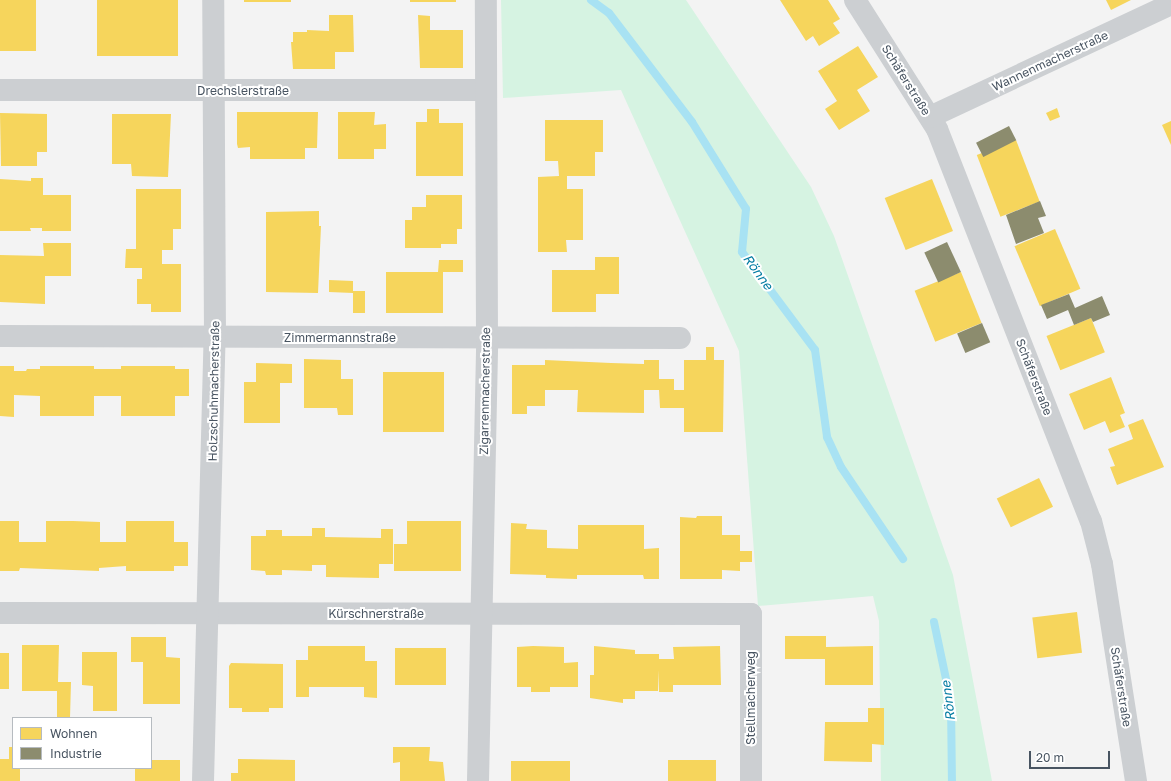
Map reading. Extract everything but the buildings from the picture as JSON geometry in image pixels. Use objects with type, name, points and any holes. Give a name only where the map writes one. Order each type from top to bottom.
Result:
[{"type":"street","name":"Holzschuhmacherstraße","points":[[203,781],[209,614],[215,337],[212,91],[213,0]]},
{"type":"street","name":"Zigarrenmacherstraße","points":[[478,781],[486,339],[486,0]]},
{"type":"street","name":"Schäferstraße","points":[[855,0],[930,117],[940,136],[1091,521],[1102,564],[1136,781]]},
{"type":"street","name":"Wannenmacherstraße","points":[[930,117],[1171,4]]},
{"type":"street","name":"Drechslerstraße","points":[[0,90],[486,90]]},
{"type":"street","name":"Zimmermannstraße","points":[[0,336],[486,339],[680,338]]},
{"type":"street","name":"Kürschnerstraße","points":[[0,613],[480,615],[751,614]]},
{"type":"street","name":"Stellmacherweg","points":[[751,614],[752,781]]},
{"type":"green space","points":[[501,0],[686,0],[811,187],[834,236],[953,575],[992,781],[881,781],[879,621],[873,596],[758,606],[739,351],[621,90],[503,98]]},
{"type":"waterway","name":"Rönne","points":[[591,0],[609,13],[692,122],[746,209],[742,252],[815,350],[827,437],[841,467],[903,559]]},
{"type":"waterway","name":"Rönne","points":[[934,622],[951,703],[952,781]]}]
